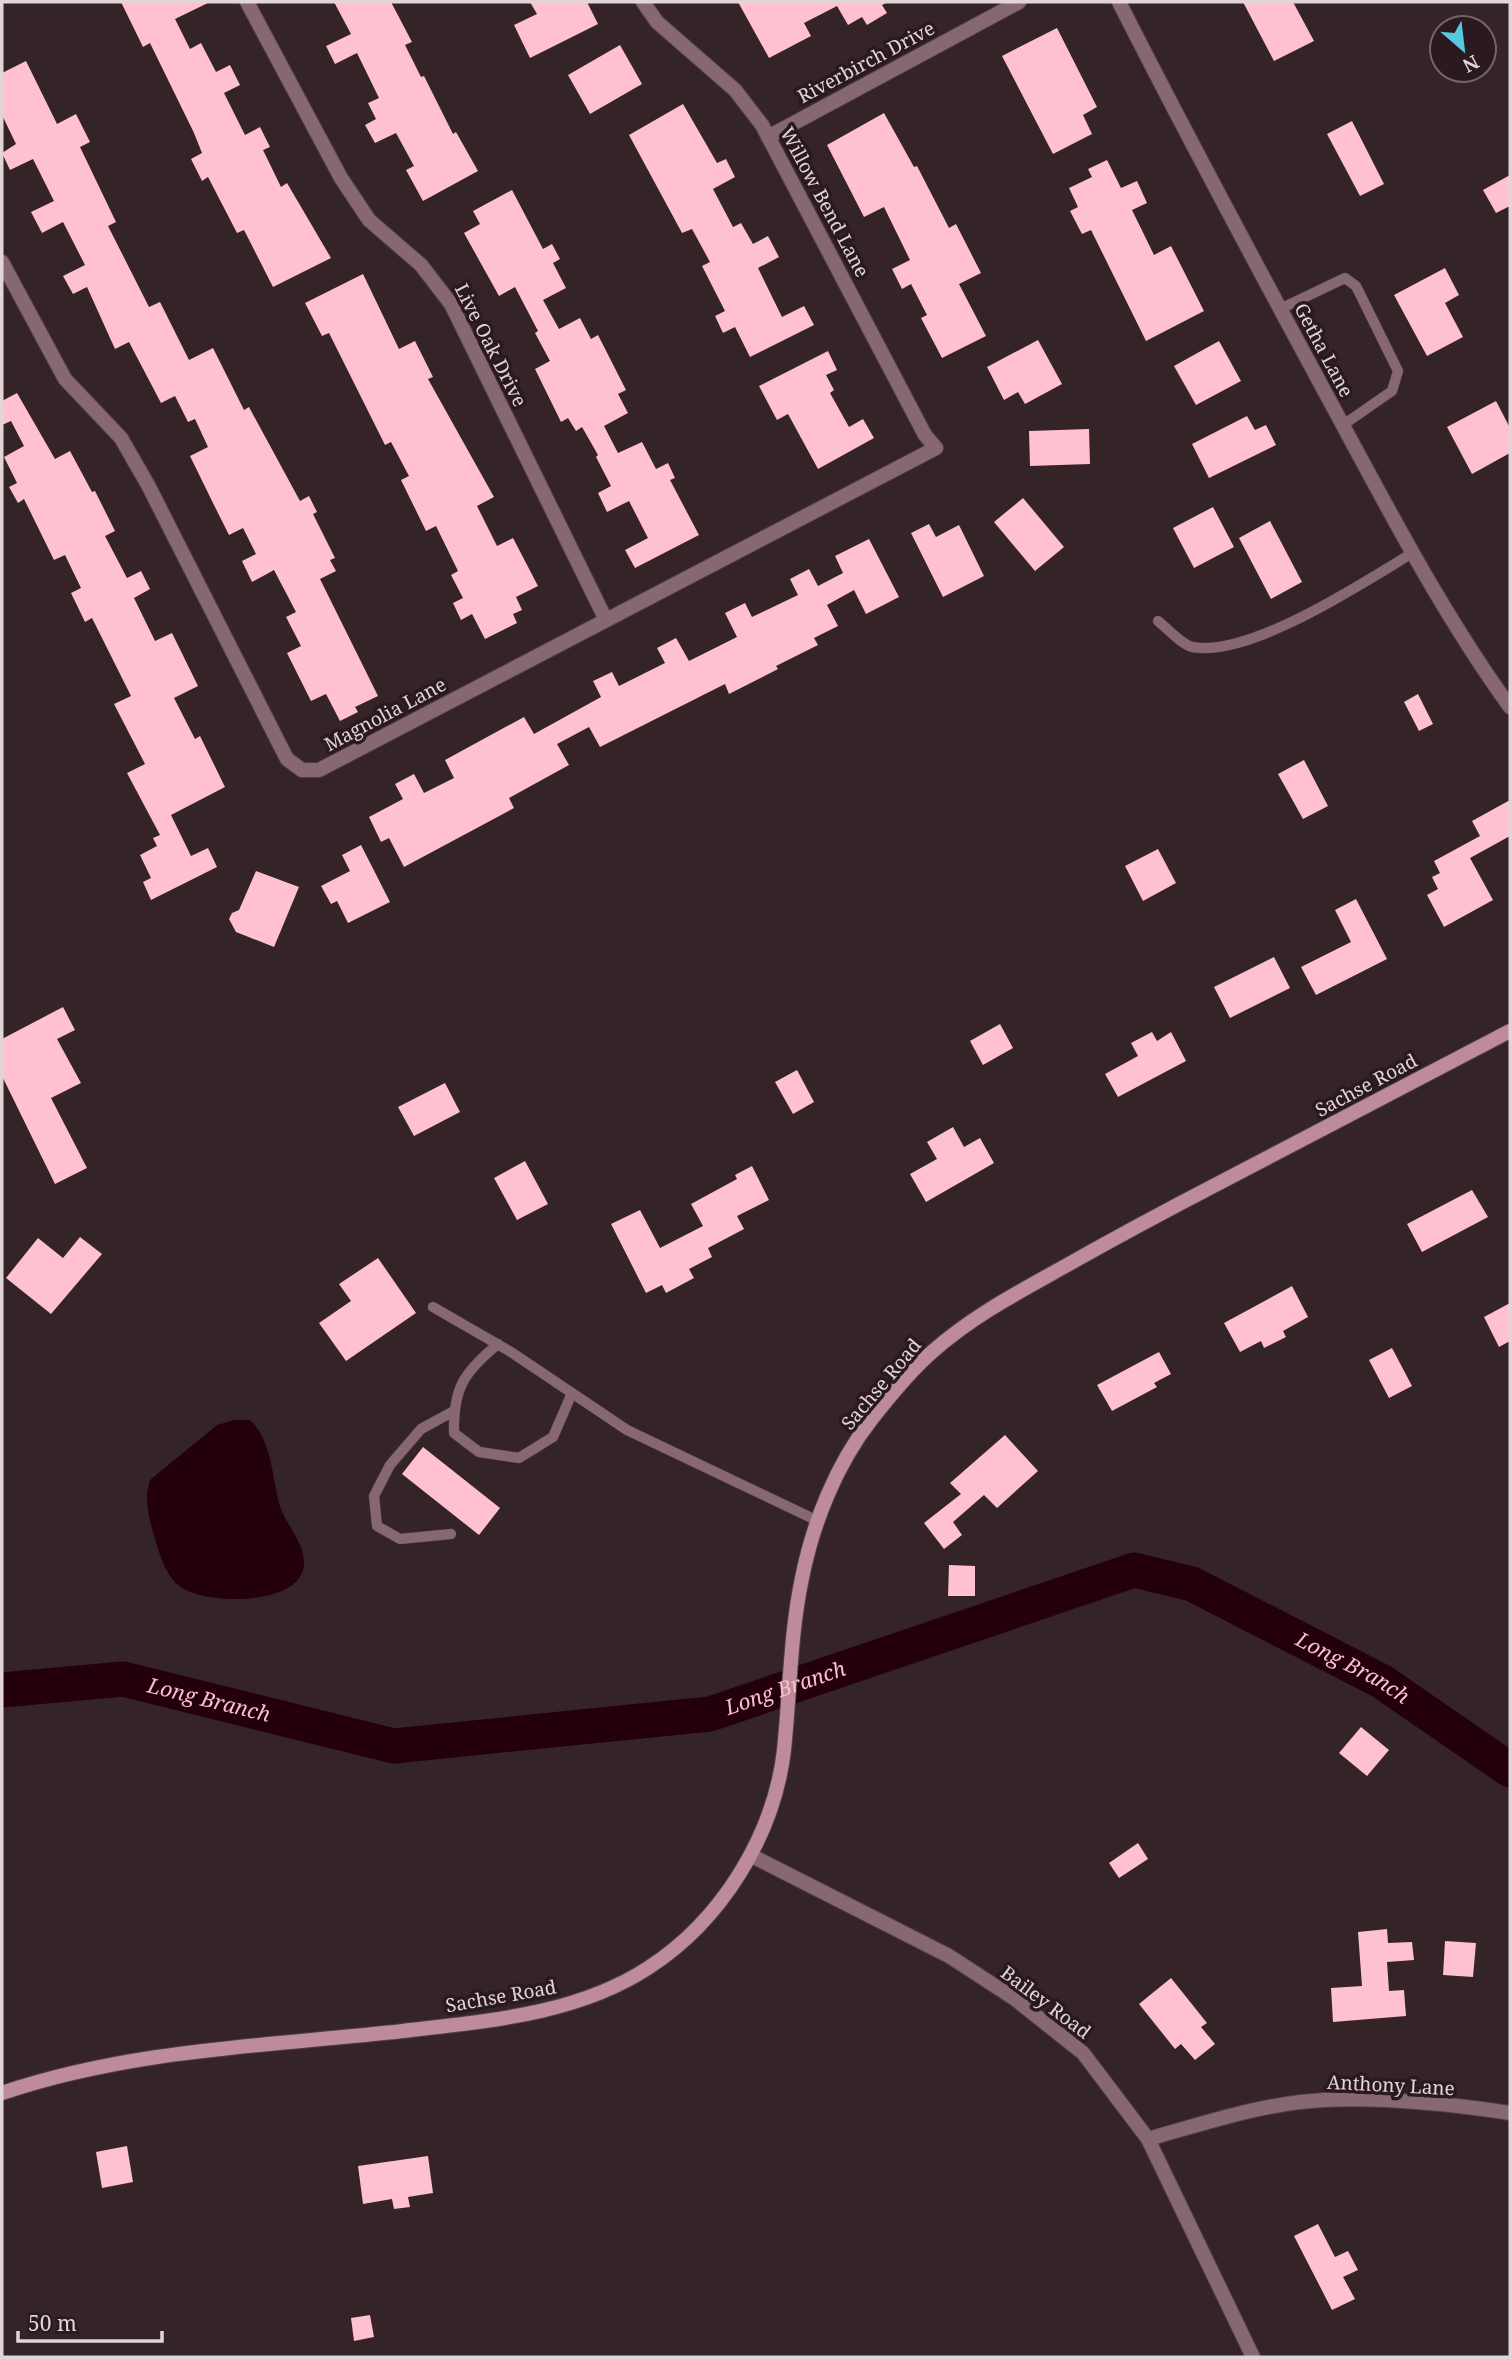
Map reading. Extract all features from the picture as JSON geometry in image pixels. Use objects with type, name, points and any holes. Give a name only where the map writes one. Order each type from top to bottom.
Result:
[{"type":"main road","name":"Sachse Road","points":[[2,2093],[51,2076],[149,2056],[448,2026],[528,2015],[582,2000],[646,1970],[677,1946],[706,1918],[752,1856],[783,1757],[793,1637],[802,1576],[818,1521],[838,1475],[870,1422],[932,1352],[983,1313],[1162,1212],[1510,1031]]},
{"type":"street","name":"Live Oak Drive","points":[[247,2],[341,178],[369,220],[421,265],[452,304],[606,620]]},
{"type":"street","name":"Willow Bend Lane","points":[[643,2],[657,23],[735,90],[768,137],[925,435],[936,448]]},
{"type":"street","name":"Riverbirch Drive","points":[[768,137],[1019,2]]},
{"type":"street","name":"Getha Lane","points":[[1119,2],[1343,425],[1479,664],[1510,707]]},
{"type":"street","name":"Magnolia Lane","points":[[2,262],[65,379],[121,439],[141,473],[283,752],[294,766],[310,771],[319,770],[936,448]]},
{"type":"street","name":"Bailey Road","points":[[752,1856],[949,1956],[1015,1999],[1083,2053],[1147,2139],[1253,2357]]},
{"type":"street","name":"Anthony Lane","points":[[1147,2139],[1247,2112],[1323,2100],[1377,2101],[1510,2113]]},
{"type":"lane","points":[[1280,309],[1345,278],[1356,286],[1398,371],[1392,391],[1343,425]]},
{"type":"lane","points":[[1158,621],[1191,647],[1226,646],[1250,641],[1359,585],[1414,552]]},
{"type":"lane","points":[[433,1307],[498,1344],[626,1430],[818,1521]]},
{"type":"lane","points":[[498,1344],[469,1368],[453,1403],[454,1433],[479,1452],[519,1458],[553,1437],[572,1393]]},
{"type":"lane","points":[[451,1534],[400,1539],[377,1526],[374,1496],[390,1465],[421,1429],[454,1411]]},
{"type":"shaded area","points":[[235,1420],[250,1420],[264,1439],[281,1509],[299,1542],[304,1563],[300,1577],[288,1588],[270,1595],[228,1599],[190,1592],[173,1580],[162,1560],[151,1525],[147,1493],[150,1480],[217,1425]]},
{"type":"building","points":[[121,2],[210,2],[175,19],[190,49],[201,43],[216,72],[230,65],[240,85],[224,93],[245,135],[260,127],[270,147],[263,150],[281,187],[287,183],[331,258],[273,287],[244,230],[237,233],[208,177],[202,181],[191,159],[202,153],[194,133],[150,43],[143,47]]},
{"type":"building","points":[[334,2],[391,2],[412,42],[405,45],[421,77],[424,76],[453,134],[456,132],[478,171],[423,201],[406,170],[414,166],[396,133],[375,143],[365,125],[376,119],[368,103],[379,98],[357,53],[335,64],[326,46],[351,34]]},
{"type":"building","points":[[530,2],[587,2],[598,24],[530,58],[514,25],[537,14]]},
{"type":"building","points":[[738,2],[888,2],[882,5],[887,13],[867,25],[862,17],[848,25],[837,6],[804,23],[811,36],[769,58]]},
{"type":"building","points":[[1243,2],[1293,2],[1314,41],[1274,61]]},
{"type":"building","points":[[1057,28],[1097,107],[1083,115],[1092,134],[1053,154],[1002,56]]},
{"type":"building","points":[[620,45],[642,84],[590,114],[568,75]]},
{"type":"building","points":[[26,61],[57,124],[76,114],[90,142],[80,147],[116,222],[108,226],[149,307],[160,302],[189,360],[213,348],[244,410],[249,407],[300,501],[309,496],[317,512],[313,514],[335,558],[330,560],[336,571],[320,579],[378,696],[355,707],[358,712],[340,721],[326,694],[311,701],[287,653],[301,646],[286,617],[296,612],[274,570],[252,582],[242,561],[256,554],[243,528],[229,535],[190,456],[208,447],[195,419],[188,422],[175,396],[161,403],[129,342],[115,349],[87,287],[73,294],[63,276],[85,265],[63,222],[42,233],[31,212],[54,201],[33,159],[10,170],[2,153],[16,144],[2,115],[2,73]]},
{"type":"building","points":[[683,104],[717,163],[726,159],[735,177],[713,189],[733,227],[741,223],[753,244],[768,236],[779,257],[758,268],[782,317],[804,306],[814,325],[750,357],[735,327],[723,333],[715,316],[725,311],[702,266],[710,262],[692,229],[682,233],[629,135]]},
{"type":"building","points":[[884,113],[914,167],[917,166],[949,228],[956,224],[981,273],[959,284],[986,336],[942,358],[921,318],[927,315],[911,284],[902,289],[892,269],[910,260],[884,207],[864,217],[827,145]]},
{"type":"building","points":[[1352,121],[1384,184],[1360,196],[1327,134]]},
{"type":"building","points":[[1107,160],[1121,188],[1137,181],[1147,203],[1132,210],[1154,255],[1171,246],[1204,311],[1146,341],[1091,230],[1082,234],[1070,211],[1078,207],[1069,188],[1092,177],[1088,169]]},
{"type":"building","points":[[1510,175],[1510,206],[1496,213],[1483,190]]},
{"type":"building","points":[[512,190],[543,249],[552,244],[560,259],[553,263],[566,288],[543,300],[559,329],[580,318],[591,339],[598,335],[626,390],[618,394],[628,413],[604,426],[618,453],[642,442],[656,469],[668,463],[675,478],[670,480],[699,535],[635,568],[625,550],[648,538],[629,501],[607,512],[598,493],[611,486],[596,457],[598,455],[582,427],[576,431],[568,418],[561,422],[535,369],[550,361],[535,333],[538,331],[515,287],[499,296],[464,233],[480,224],[473,211]]},
{"type":"building","points":[[1445,268],[1459,295],[1445,303],[1463,337],[1427,356],[1394,295]]},
{"type":"building","points":[[363,274],[399,349],[415,341],[433,377],[428,379],[494,497],[477,506],[497,546],[513,538],[538,586],[516,597],[522,610],[513,614],[517,623],[485,639],[472,614],[461,620],[453,603],[463,598],[451,575],[458,571],[436,526],[426,531],[401,480],[409,476],[391,442],[385,445],[329,333],[322,336],[305,303]]},
{"type":"building","points":[[1038,340],[1062,384],[1025,404],[1018,392],[1004,400],[987,367]]},
{"type":"building","points":[[1219,341],[1241,381],[1196,405],[1174,366]]},
{"type":"building","points":[[828,351],[837,370],[826,375],[834,390],[830,393],[849,427],[863,419],[874,438],[818,469],[788,414],[777,420],[759,386]]},
{"type":"building","points":[[17,393],[55,459],[70,451],[92,492],[95,491],[115,531],[105,536],[127,578],[141,571],[150,589],[134,598],[155,641],[172,633],[198,686],[174,698],[195,739],[200,736],[225,787],[171,815],[191,856],[208,848],[217,867],[151,900],[143,882],[151,878],[140,855],[157,846],[153,838],[160,835],[127,773],[145,764],[114,704],[131,696],[92,618],[85,622],[71,593],[81,588],[65,555],[54,560],[24,499],[18,503],[9,487],[17,483],[4,457],[24,446],[11,421],[2,425],[2,401]]},
{"type":"building","points":[[1496,401],[1510,428],[1510,453],[1472,474],[1447,427]]},
{"type":"building","points":[[1247,416],[1255,430],[1266,425],[1276,445],[1209,478],[1192,444]]},
{"type":"building","points":[[1089,429],[1090,464],[1030,466],[1029,431]]},
{"type":"building","points":[[1023,498],[1064,547],[1035,571],[994,522]]},
{"type":"building","points":[[1213,507],[1234,547],[1194,568],[1173,528]]},
{"type":"building","points":[[1270,521],[1302,582],[1271,599],[1239,538]]},
{"type":"building","points":[[929,524],[936,537],[959,525],[984,576],[943,597],[911,533]]},
{"type":"building","points":[[869,539],[899,597],[866,614],[854,590],[827,605],[838,626],[814,638],[818,645],[776,666],[778,669],[729,694],[725,684],[600,747],[589,727],[557,744],[569,765],[509,798],[514,808],[404,867],[389,838],[381,842],[369,817],[403,799],[395,784],[414,774],[424,793],[454,778],[445,760],[524,717],[534,734],[601,697],[593,681],[612,672],[619,686],[665,663],[657,648],[676,638],[689,661],[737,637],[725,613],[745,603],[752,617],[798,595],[790,579],[809,569],[818,586],[843,573],[835,556]]},
{"type":"building","points":[[1418,694],[1433,724],[1419,731],[1404,702]]},
{"type":"building","points":[[1304,760],[1328,806],[1303,819],[1278,774]]},
{"type":"building","points":[[1510,800],[1510,836],[1470,858],[1493,900],[1444,927],[1427,895],[1438,889],[1432,877],[1440,873],[1434,861],[1480,836],[1472,821]]},
{"type":"building","points":[[361,845],[390,902],[348,923],[337,901],[331,904],[321,886],[350,871],[342,855]]},
{"type":"building","points":[[1158,849],[1176,883],[1143,901],[1125,866]]},
{"type":"building","points":[[256,871],[299,887],[274,947],[236,932],[229,919],[232,913],[239,910]]},
{"type":"building","points":[[1356,899],[1387,959],[1316,995],[1301,967],[1351,942],[1335,910]]},
{"type":"building","points":[[1274,957],[1290,988],[1230,1018],[1214,987]]},
{"type":"building","points":[[63,1007],[75,1030],[57,1039],[81,1083],[51,1098],[87,1168],[55,1184],[2,1076],[2,1039]]},
{"type":"building","points":[[1000,1024],[1013,1048],[983,1065],[970,1041]]},
{"type":"building","points":[[1152,1032],[1157,1041],[1171,1032],[1186,1061],[1118,1097],[1105,1074],[1138,1056],[1131,1043]]},
{"type":"building","points":[[797,1070],[814,1102],[793,1114],[775,1082]]},
{"type":"building","points":[[445,1083],[460,1112],[414,1136],[398,1107]]},
{"type":"building","points":[[953,1127],[964,1147],[980,1138],[994,1163],[926,1202],[910,1174],[937,1159],[927,1142]]},
{"type":"building","points":[[525,1161],[548,1204],[517,1220],[494,1178]]},
{"type":"building","points":[[752,1166],[769,1200],[737,1216],[744,1229],[708,1248],[712,1257],[689,1269],[694,1278],[666,1293],[662,1285],[646,1293],[611,1224],[640,1210],[660,1248],[703,1226],[691,1204],[737,1179],[735,1175]]},
{"type":"building","points":[[1472,1190],[1488,1217],[1422,1252],[1407,1224]]},
{"type":"building","points":[[80,1237],[102,1254],[51,1314],[6,1278],[38,1238],[63,1258]]},
{"type":"building","points":[[378,1258],[416,1313],[346,1361],[319,1323],[351,1301],[339,1284]]},
{"type":"building","points":[[1292,1286],[1308,1317],[1283,1331],[1286,1337],[1264,1348],[1261,1341],[1240,1352],[1224,1323]]},
{"type":"building","points":[[1510,1303],[1510,1341],[1499,1347],[1484,1317]]},
{"type":"building","points":[[1392,1348],[1412,1386],[1389,1398],[1369,1360]]},
{"type":"building","points":[[1159,1352],[1171,1374],[1154,1383],[1157,1387],[1112,1411],[1097,1385]]},
{"type":"building","points":[[1005,1435],[1038,1471],[997,1508],[984,1495],[953,1522],[962,1535],[944,1549],[924,1523],[961,1494],[950,1483]]},
{"type":"building","points":[[423,1447],[500,1508],[479,1535],[402,1474]]},
{"type":"building","points":[[949,1565],[975,1566],[975,1596],[948,1596]]},
{"type":"building","points":[[1361,1727],[1389,1750],[1367,1776],[1339,1753]]},
{"type":"building","points":[[1138,1843],[1148,1859],[1119,1878],[1109,1863]]},
{"type":"building","points":[[1387,1929],[1388,1943],[1412,1942],[1414,1960],[1387,1962],[1389,1991],[1404,1990],[1406,2016],[1333,2022],[1331,1988],[1362,1986],[1358,1932]]},
{"type":"building","points":[[1445,1941],[1476,1943],[1473,1977],[1443,1975]]},
{"type":"building","points":[[1171,1978],[1207,2023],[1201,2027],[1215,2044],[1195,2060],[1181,2044],[1175,2049],[1139,2004]]},
{"type":"building","points":[[127,2146],[133,2182],[102,2188],[96,2152]]},
{"type":"building","points":[[428,2156],[433,2193],[408,2197],[410,2207],[394,2209],[392,2199],[363,2204],[358,2166]]},
{"type":"building","points":[[1318,2224],[1335,2257],[1348,2251],[1358,2270],[1343,2277],[1355,2299],[1332,2310],[1294,2236]]},
{"type":"building","points":[[370,2315],[374,2337],[354,2341],[351,2318]]},
{"type":"waterway","name":"Long Branch","points":[[2,1690],[123,1679],[394,1746],[710,1714],[1134,1570],[1192,1584],[1381,1681],[1510,1770]]}]
